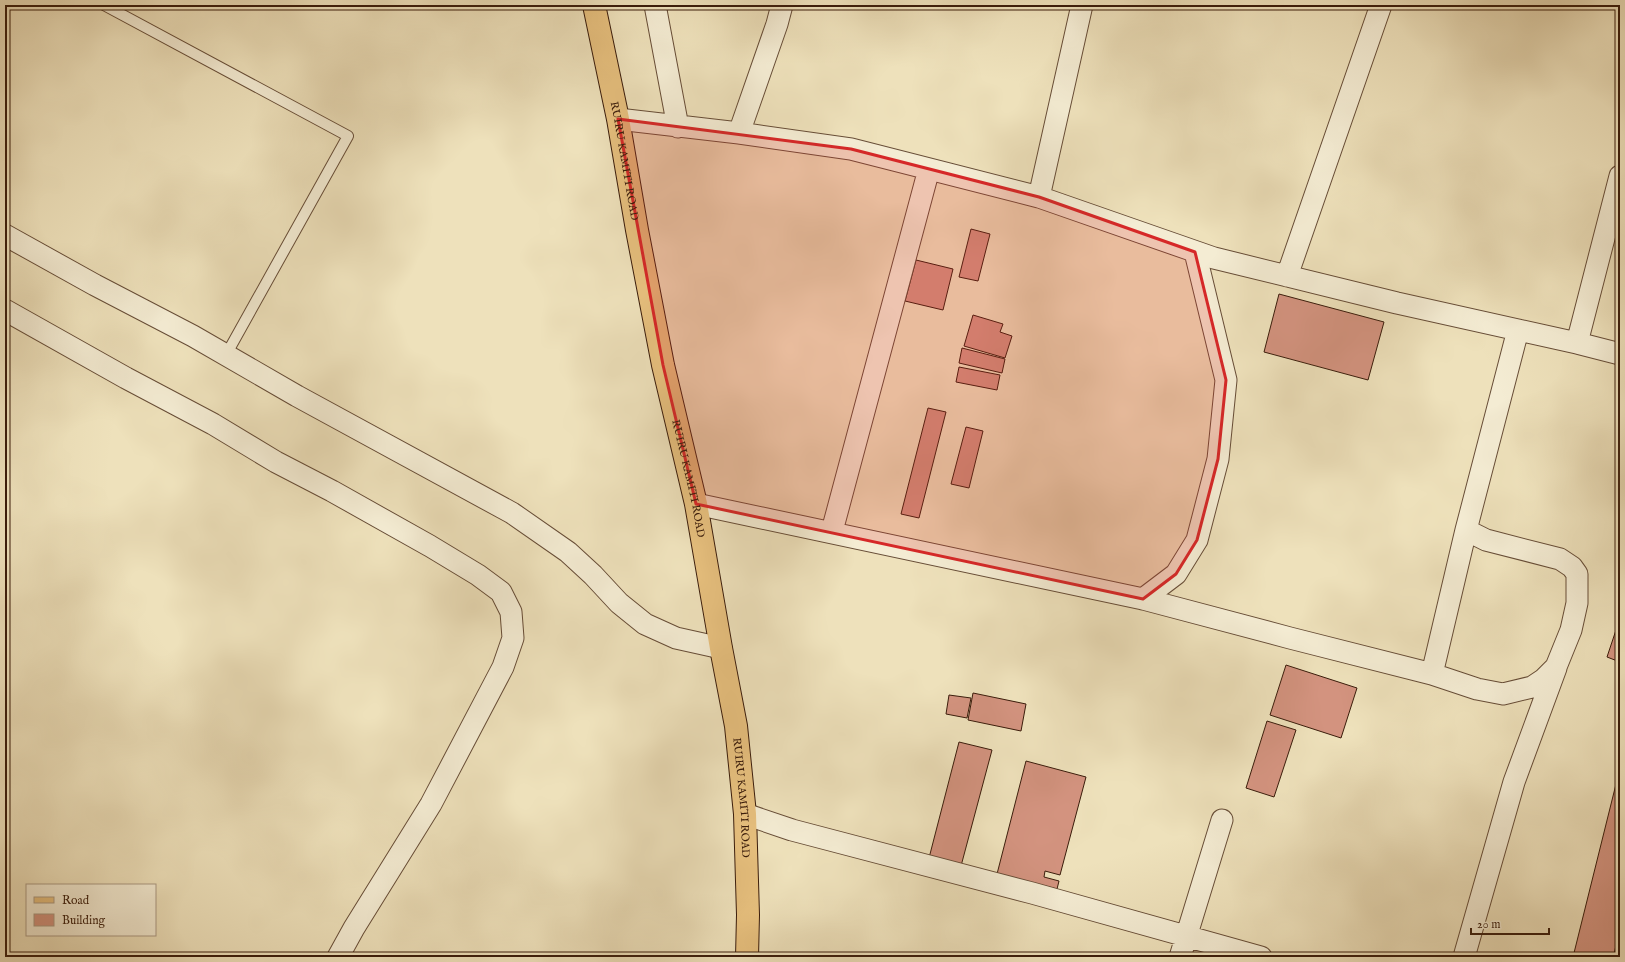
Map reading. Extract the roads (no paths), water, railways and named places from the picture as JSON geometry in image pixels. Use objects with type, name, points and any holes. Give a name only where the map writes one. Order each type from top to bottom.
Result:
[{"type":"main road","name":"RUIRU KAMITI ROAD","points":[[594,5],[618,119],[637,230],[663,365],[696,504],[736,726],[745,814],[748,915],[747,957]]},
{"type":"street","points":[[655,5],[678,127]]},
{"type":"street","points":[[739,133],[782,5]]},
{"type":"street","points":[[1039,197],[1082,5]]},
{"type":"street","points":[[1287,276],[1380,5]]},
{"type":"street","points":[[618,119],[739,133],[851,149],[1039,197],[1214,258],[1397,303],[1620,354]]},
{"type":"street","points":[[832,531],[930,169]]},
{"type":"street","points":[[1577,343],[1620,176]]},
{"type":"street","points":[[5,235],[512,513],[568,552],[618,603],[645,624],[676,638],[721,648]]},
{"type":"street","points":[[1143,599],[1176,574],[1197,540],[1218,459],[1226,380],[1195,252]]},
{"type":"street","points":[[5,310],[126,378],[213,424],[276,462],[332,491],[430,546],[478,575],[500,592],[512,612],[513,638],[503,667],[431,804],[354,928],[338,957]]},
{"type":"street","points":[[1432,674],[1466,530],[1518,330]]},
{"type":"street","points":[[696,504],[832,531],[1143,599],[1432,674],[1477,689],[1503,694],[1532,687],[1544,679],[1556,667]]},
{"type":"street","points":[[1464,957],[1514,782],[1571,630],[1577,603],[1577,574],[1572,567],[1560,559],[1486,540],[1466,530]]},
{"type":"street","points":[[745,814],[792,830],[1032,893],[1261,957]]},
{"type":"street","points":[[1180,957],[1222,820]]},
{"type":"lane","points":[[104,5],[348,136],[226,355]]}]
